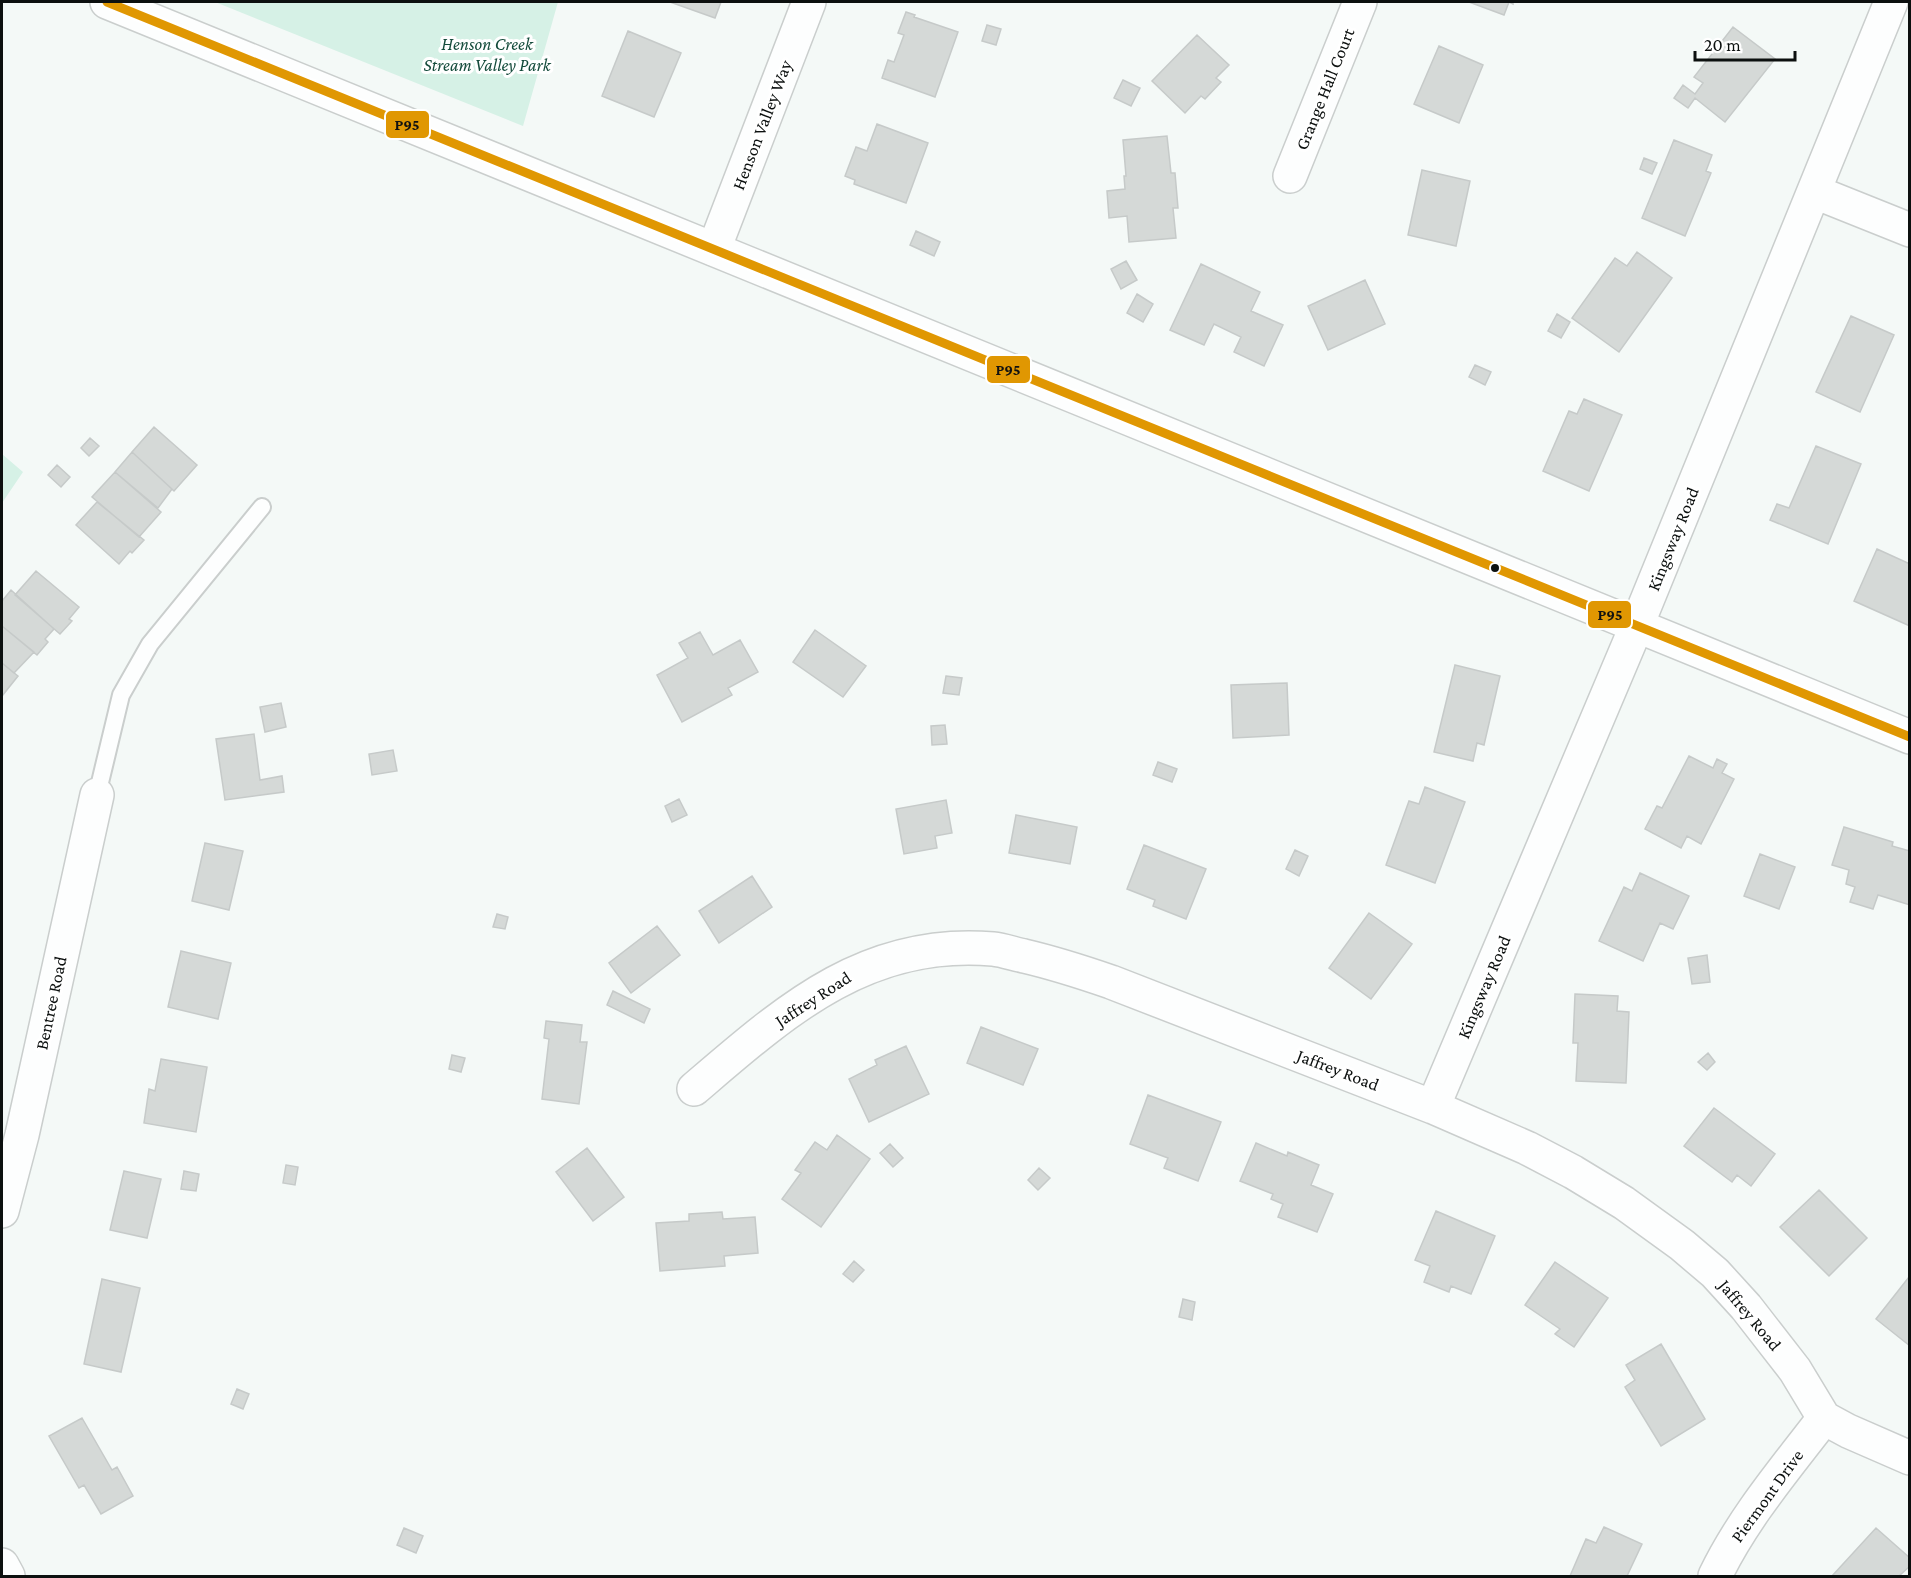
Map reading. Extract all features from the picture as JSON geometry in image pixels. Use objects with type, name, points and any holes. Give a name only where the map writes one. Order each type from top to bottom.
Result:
[{"type":"street","points":[[107,2],[1910,737]]},
{"type":"street","name":"Henson Valley Way","points":[[714,249],[809,2]]},
{"type":"street","name":"Grange Hall Court","points":[[1290,176],[1360,2]]},
{"type":"street","name":"Kingsway Road","points":[[1433,1107],[1637,625],[1892,2]]},
{"type":"street","points":[[1815,192],[1910,230]]},
{"type":"street","name":"Bentree Road","points":[[2,1211],[22,1135],[97,795]]},
{"type":"street","name":"Jaffrey Road","points":[[694,1089],[781,1018],[843,977],[865,968],[909,954],[931,950],[994,949],[1067,966],[1111,981],[1433,1107],[1527,1148],[1573,1172],[1624,1203],[1682,1245],[1715,1273],[1746,1306],[1795,1370],[1824,1418]]},
{"type":"street","points":[[1824,1418],[1910,1458]]},
{"type":"street","name":"Piermont Drive","points":[[1714,1576],[1728,1548],[1748,1517],[1824,1418]]},
{"type":"street","points":[[2,1565],[8,1576]]},
{"type":"lane","points":[[97,795],[121,695],[150,644],[262,507]]},
{"type":"green space","name":"Henson Creek Stream Valley Park","points":[[215,2],[558,2],[523,126]]},
{"type":"green space","points":[[2,454],[23,472],[2,503]]},
{"type":"building","points":[[670,2],[721,2],[715,18]]},
{"type":"building","points":[[1469,2],[1509,2],[1504,15]]},
{"type":"building","points":[[906,12],[958,32],[935,97],[882,78],[888,60],[894,62],[904,35],[898,33]]},
{"type":"building","points":[[987,25],[1001,29],[996,45],[982,41]]},
{"type":"building","points":[[1733,27],[1775,59],[1725,122],[1695,98],[1688,108],[1674,98],[1683,85],[1695,94],[1703,83],[1694,77]]},
{"type":"building","points":[[628,31],[681,53],[654,117],[602,96]]},
{"type":"building","points":[[1197,35],[1229,65],[1216,78],[1221,82],[1205,99],[1201,96],[1185,113],[1152,81]]},
{"type":"building","points":[[1439,46],[1483,65],[1459,123],[1414,104]]},
{"type":"building","points":[[1123,80],[1140,88],[1131,106],[1114,98]]},
{"type":"building","points":[[877,124],[928,143],[906,203],[854,184],[855,180],[845,176],[856,147],[867,151]]},
{"type":"building","points":[[1167,136],[1171,173],[1175,173],[1178,208],[1173,208],[1176,238],[1129,242],[1127,216],[1109,218],[1107,191],[1125,189],[1123,140]]},
{"type":"building","points":[[1674,140],[1712,155],[1706,171],[1711,173],[1685,236],[1642,218]]},
{"type":"building","points":[[1644,158],[1657,163],[1652,174],[1640,169]]},
{"type":"building","points":[[1422,170],[1470,181],[1456,246],[1408,235]]},
{"type":"building","points":[[916,231],[940,242],[934,256],[910,245]]},
{"type":"building","points":[[1637,252],[1672,278],[1619,352],[1572,318],[1615,258],[1627,266]]},
{"type":"building","points":[[1126,261],[1137,280],[1121,289],[1111,269]]},
{"type":"building","points":[[1201,264],[1260,292],[1251,311],[1283,325],[1264,366],[1234,352],[1241,337],[1214,324],[1204,345],[1170,330]]},
{"type":"building","points":[[1365,280],[1385,324],[1328,350],[1308,306]]},
{"type":"building","points":[[1137,294],[1153,304],[1143,322],[1127,313]]},
{"type":"building","points":[[1557,314],[1570,322],[1561,338],[1548,331]]},
{"type":"building","points":[[1851,316],[1894,335],[1860,412],[1816,392]]},
{"type":"building","points":[[1475,365],[1491,372],[1485,385],[1469,377]]},
{"type":"building","points":[[1584,399],[1622,415],[1589,491],[1543,471],[1569,411],[1577,414]]},
{"type":"building","points":[[154,427],[197,465],[174,491],[132,452]]},
{"type":"building","points":[[90,438],[99,446],[89,456],[81,448]]},
{"type":"building","points":[[1816,446],[1861,464],[1828,544],[1770,520],[1777,504],[1789,508]]},
{"type":"building","points":[[132,452],[172,489],[158,508],[115,472]]},
{"type":"building","points":[[57,465],[70,477],[61,487],[48,475]]},
{"type":"building","points":[[115,472],[161,512],[139,537],[92,497]]},
{"type":"building","points":[[97,502],[144,540],[119,564],[76,525]]},
{"type":"building","points":[[1877,549],[1910,564],[1910,626],[1854,601]]},
{"type":"building","points":[[36,571],[79,607],[69,619],[72,621],[60,634],[15,595]]},
{"type":"building","points":[[11,590],[54,629],[45,639],[48,642],[37,655],[2,626],[2,601]]},
{"type":"building","points":[[2,626],[34,652],[14,673],[2,663]]},
{"type":"building","points":[[815,630],[866,666],[843,697],[793,662]]},
{"type":"building","points":[[700,632],[713,655],[740,640],[758,672],[728,688],[732,695],[682,722],[657,675],[688,658],[679,643]]},
{"type":"building","points":[[2,663],[18,676],[2,696]]},
{"type":"building","points":[[1455,665],[1500,676],[1484,745],[1477,743],[1473,761],[1434,752]]},
{"type":"building","points":[[946,676],[962,678],[959,695],[943,693]]},
{"type":"building","points":[[1287,683],[1289,735],[1233,738],[1231,685]]},
{"type":"building","points":[[281,703],[286,727],[265,732],[260,707]]},
{"type":"building","points":[[945,725],[947,744],[932,745],[931,726]]},
{"type":"building","points":[[254,734],[260,780],[282,776],[284,792],[225,800],[216,739]]},
{"type":"building","points":[[393,750],[397,771],[372,775],[369,754]]},
{"type":"building","points":[[1689,756],[1713,768],[1717,759],[1727,764],[1722,773],[1734,779],[1701,844],[1687,836],[1681,848],[1645,829],[1657,806],[1662,808]]},
{"type":"building","points":[[1158,762],[1177,769],[1172,782],[1153,775]]},
{"type":"building","points":[[1425,787],[1465,802],[1435,883],[1386,865],[1409,801],[1419,804]]},
{"type":"building","points":[[679,799],[687,815],[672,822],[665,806]]},
{"type":"building","points":[[946,800],[952,833],[935,836],[937,848],[904,854],[896,809]]},
{"type":"building","points":[[1016,815],[1077,827],[1070,864],[1009,853]]},
{"type":"building","points":[[1844,827],[1893,842],[1892,846],[1910,851],[1910,905],[1878,895],[1873,909],[1850,902],[1855,887],[1846,884],[1849,870],[1832,865]]},
{"type":"building","points":[[205,843],[243,851],[229,910],[192,901]]},
{"type":"building","points":[[1144,845],[1206,869],[1186,919],[1153,906],[1155,900],[1127,889]]},
{"type":"building","points":[[1295,850],[1308,856],[1299,876],[1286,869]]},
{"type":"building","points":[[1760,854],[1795,867],[1779,909],[1744,896]]},
{"type":"building","points":[[1640,873],[1689,896],[1673,929],[1660,923],[1643,961],[1599,941],[1624,887],[1632,891]]},
{"type":"building","points":[[752,876],[772,907],[719,943],[699,911]]},
{"type":"building","points":[[1369,913],[1412,944],[1371,999],[1329,968]]},
{"type":"building","points":[[497,914],[508,917],[505,929],[493,927]]},
{"type":"building","points":[[657,926],[680,955],[631,993],[609,963]]},
{"type":"building","points":[[181,951],[231,963],[218,1019],[168,1007]]},
{"type":"building","points":[[1707,955],[1710,982],[1692,984],[1688,958]]},
{"type":"building","points":[[613,991],[650,1009],[644,1023],[607,1005]]},
{"type":"building","points":[[1575,994],[1618,996],[1617,1011],[1629,1012],[1626,1083],[1576,1081],[1578,1043],[1573,1043]]},
{"type":"building","points":[[546,1021],[582,1025],[580,1042],[587,1042],[579,1104],[542,1099],[549,1039],[544,1038]]},
{"type":"building","points":[[981,1027],[1038,1049],[1023,1085],[967,1063]]},
{"type":"building","points":[[906,1046],[929,1094],[869,1122],[849,1079],[877,1065],[875,1060]]},
{"type":"building","points":[[1708,1053],[1715,1062],[1707,1070],[1698,1062]]},
{"type":"building","points":[[452,1055],[465,1058],[461,1072],[449,1069]]},
{"type":"building","points":[[161,1059],[207,1067],[196,1132],[144,1123],[149,1089],[155,1091]]},
{"type":"building","points":[[1148,1095],[1221,1122],[1198,1181],[1164,1168],[1168,1158],[1130,1144]]},
{"type":"building","points":[[1714,1108],[1775,1154],[1751,1186],[1737,1175],[1732,1182],[1684,1146]]},
{"type":"building","points":[[837,1135],[870,1159],[821,1227],[782,1199],[801,1173],[795,1170],[815,1142],[827,1150]]},
{"type":"building","points":[[1256,1143],[1287,1156],[1288,1152],[1319,1165],[1311,1185],[1333,1194],[1317,1232],[1278,1217],[1283,1204],[1271,1199],[1273,1194],[1240,1181]]},
{"type":"building","points":[[890,1144],[903,1158],[893,1167],[880,1153]]},
{"type":"building","points":[[587,1148],[624,1197],[593,1221],[556,1172]]},
{"type":"building","points":[[286,1165],[298,1167],[295,1185],[283,1183]]},
{"type":"building","points":[[1039,1168],[1050,1178],[1038,1190],[1028,1180]]},
{"type":"building","points":[[124,1171],[161,1179],[147,1238],[110,1230]]},
{"type":"building","points":[[184,1171],[199,1174],[196,1191],[181,1189]]},
{"type":"building","points":[[1819,1190],[1867,1238],[1829,1276],[1780,1227]]},
{"type":"building","points":[[1436,1211],[1495,1236],[1471,1294],[1451,1286],[1449,1292],[1424,1282],[1430,1266],[1415,1260]]},
{"type":"building","points":[[722,1212],[723,1219],[755,1217],[758,1253],[724,1256],[725,1266],[660,1271],[656,1223],[689,1221],[689,1214]]},
{"type":"building","points":[[854,1261],[864,1270],[853,1282],[843,1274]]},
{"type":"building","points":[[1555,1262],[1608,1298],[1574,1347],[1555,1334],[1560,1329],[1525,1305]]},
{"type":"building","points":[[1910,1277],[1910,1346],[1876,1319]]},
{"type":"building","points":[[102,1279],[140,1288],[121,1372],[84,1364]]},
{"type":"building","points":[[1183,1299],[1195,1302],[1192,1320],[1179,1317]]},
{"type":"building","points":[[1661,1344],[1705,1419],[1661,1446],[1625,1387],[1635,1380],[1626,1365]]},
{"type":"building","points":[[237,1389],[249,1394],[243,1409],[231,1404]]},
{"type":"building","points":[[82,1418],[112,1470],[117,1467],[133,1496],[101,1514],[84,1485],[79,1488],[49,1436]]},
{"type":"building","points":[[1604,1527],[1642,1544],[1627,1576],[1570,1576],[1586,1539],[1596,1543]]},
{"type":"building","points":[[404,1528],[423,1536],[416,1553],[397,1545]]},
{"type":"building","points":[[1876,1528],[1910,1558],[1910,1566],[1899,1576],[1832,1576]]},
{"type":"transit line","name":"P95","points":[[107,2],[1910,737]]}]
